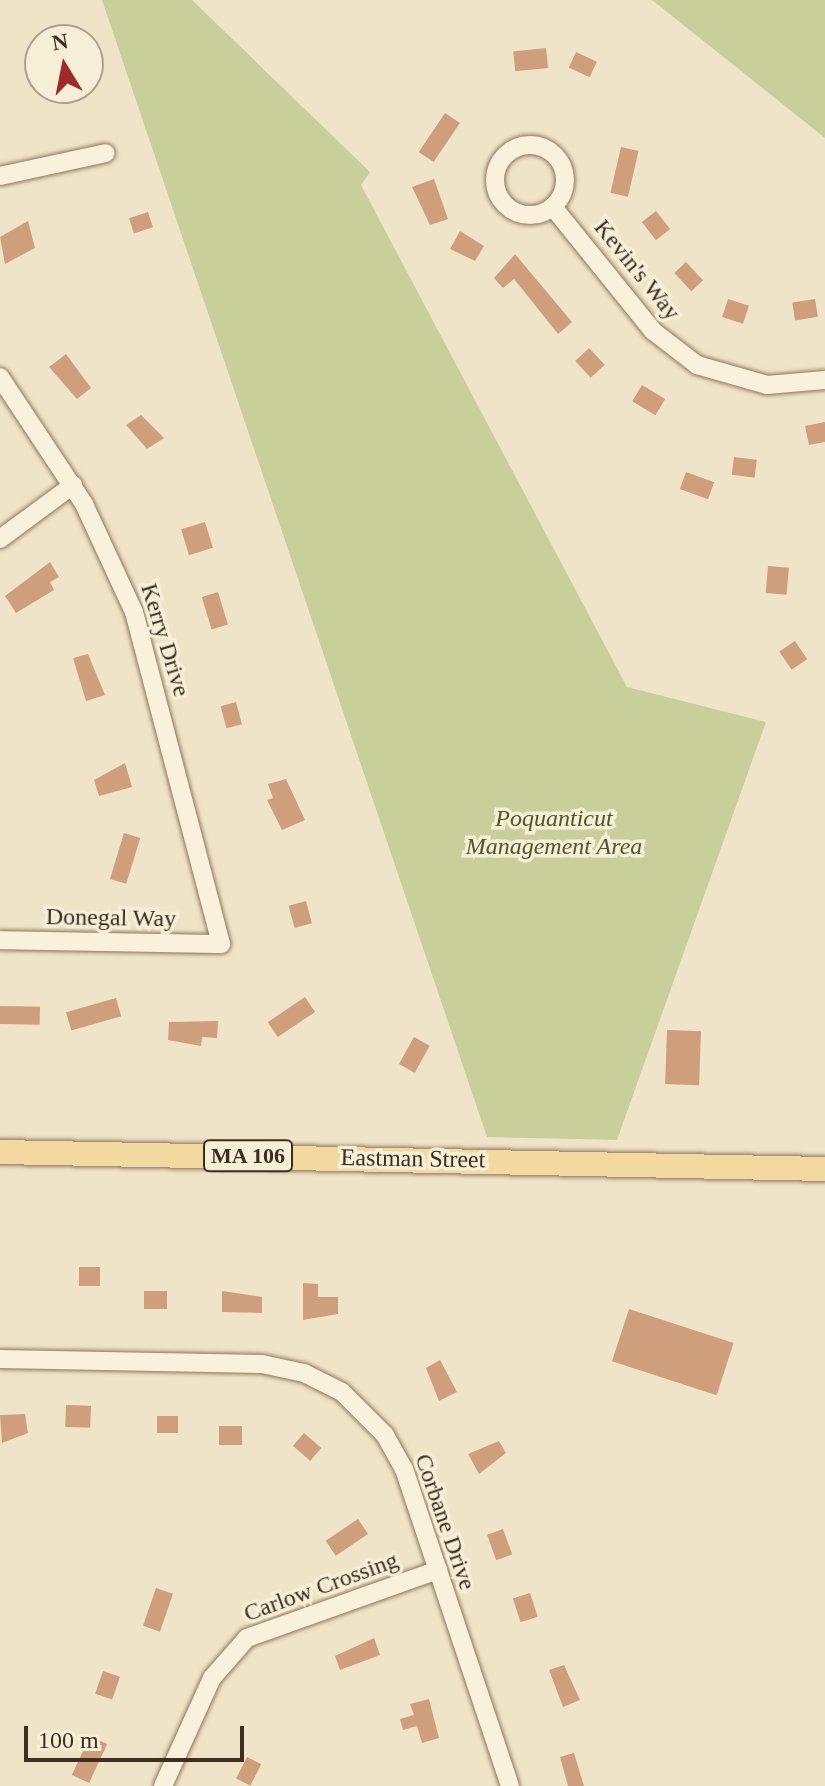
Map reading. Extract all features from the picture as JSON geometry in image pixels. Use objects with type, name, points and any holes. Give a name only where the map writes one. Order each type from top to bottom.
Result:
[{"type":"main road","name":"Eastman Street","points":[[0,1152],[825,1169]]},
{"type":"street","points":[[0,176],[106,153]]},
{"type":"street","name":"Kevin's Way","points":[[553,207],[653,331],[697,365],[767,385],[825,380]]},
{"type":"street","name":"Kerry Drive","points":[[0,377],[73,485],[134,612],[221,944]]},
{"type":"street","points":[[0,539],[73,485]]},
{"type":"street","name":"Donegal Way","points":[[0,940],[221,944]]},
{"type":"street","name":"Corbane Drive","points":[[0,1359],[262,1364],[323,1381],[395,1449],[510,1786]]},
{"type":"street","name":"Carlow Crossing","points":[[163,1786],[212,1678],[247,1638],[438,1570]]},
{"type":"green space","name":"Poquanticut Management Area","points":[[102,0],[192,0],[370,172],[361,185],[627,687],[766,722],[617,1140],[487,1137]]},
{"type":"green space","points":[[652,0],[825,0],[825,138]]},
{"type":"building","points":[[546,48],[548,68],[515,71],[513,51]]},
{"type":"building","points":[[576,52],[597,62],[590,77],[569,67]]},
{"type":"building","points":[[445,113],[460,123],[434,162],[419,152]]},
{"type":"building","points":[[621,147],[639,151],[628,197],[610,193]]},
{"type":"building","points":[[434,179],[448,219],[430,225],[412,187]]},
{"type":"building","points":[[656,211],[670,229],[656,240],[642,222]]},
{"type":"building","points":[[148,212],[153,227],[134,233],[129,218]]},
{"type":"building","points":[[28,221],[35,248],[5,264],[0,237]]},
{"type":"building","points":[[460,231],[484,246],[475,261],[450,249]]},
{"type":"building","points":[[515,254],[572,322],[558,334],[514,279],[503,288],[494,278]]},
{"type":"building","points":[[686,262],[703,280],[691,291],[674,273]]},
{"type":"building","points":[[728,299],[749,306],[743,324],[722,317]]},
{"type":"building","points":[[815,299],[818,317],[795,320],[792,303]]},
{"type":"building","points":[[589,348],[605,365],[591,378],[575,361]]},
{"type":"building","points":[[66,354],[91,388],[77,399],[49,367]]},
{"type":"building","points":[[642,385],[665,399],[655,415],[632,401]]},
{"type":"building","points":[[141,415],[164,438],[147,449],[126,425]]},
{"type":"building","points":[[825,422],[825,442],[809,445],[805,426]]},
{"type":"building","points":[[734,457],[757,460],[755,478],[732,475]]},
{"type":"building","points":[[686,472],[714,482],[708,499],[680,489]]},
{"type":"building","points":[[205,522],[213,548],[189,555],[181,529]]},
{"type":"building","points":[[50,562],[59,577],[50,582],[54,590],[16,613],[5,596]]},
{"type":"building","points":[[768,566],[789,568],[787,595],[766,593]]},
{"type":"building","points":[[218,592],[228,625],[212,629],[202,597]]},
{"type":"building","points":[[795,641],[807,659],[792,670],[779,652]]},
{"type":"building","points":[[88,654],[105,695],[86,701],[73,658]]},
{"type":"building","points":[[236,702],[242,724],[226,728],[221,706]]},
{"type":"building","points":[[125,763],[132,787],[99,796],[94,780]]},
{"type":"building","points":[[286,779],[305,820],[282,830],[267,800],[273,798],[268,784]]},
{"type":"building","points":[[124,833],[140,838],[126,884],[110,879]]},
{"type":"building","points":[[306,901],[312,923],[295,928],[289,906]]},
{"type":"building","points":[[305,997],[315,1012],[278,1037],[268,1022]]},
{"type":"building","points":[[116,998],[121,1016],[71,1031],[66,1012]]},
{"type":"building","points":[[0,1006],[40,1007],[40,1025],[0,1024]]},
{"type":"building","points":[[218,1021],[217,1038],[202,1037],[201,1046],[168,1040],[169,1022]]},
{"type":"building","points":[[667,1030],[701,1031],[699,1085],[665,1084]]},
{"type":"building","points":[[414,1037],[430,1046],[415,1073],[399,1064]]},
{"type":"building","points":[[79,1267],[100,1267],[100,1286],[79,1286]]},
{"type":"building","points":[[303,1283],[318,1284],[318,1297],[338,1297],[338,1314],[303,1320]]},
{"type":"building","points":[[144,1291],[167,1291],[167,1309],[144,1309]]},
{"type":"building","points":[[222,1291],[262,1297],[262,1313],[222,1312]]},
{"type":"building","points":[[629,1309],[734,1343],[717,1395],[612,1361]]},
{"type":"building","points":[[440,1360],[457,1392],[439,1401],[426,1368]]},
{"type":"building","points":[[66,1405],[91,1406],[90,1428],[65,1427]]},
{"type":"building","points":[[25,1414],[28,1433],[2,1443],[0,1415]]},
{"type":"building","points":[[157,1416],[178,1416],[178,1433],[157,1433]]},
{"type":"building","points":[[219,1426],[242,1426],[242,1445],[219,1445]]},
{"type":"building","points":[[304,1433],[321,1448],[310,1461],[293,1446]]},
{"type":"building","points":[[499,1441],[506,1453],[479,1474],[468,1454]]},
{"type":"building","points":[[358,1519],[368,1534],[336,1556],[326,1541]]},
{"type":"building","points":[[503,1529],[512,1554],[496,1560],[487,1535]]},
{"type":"building","points":[[156,1588],[173,1594],[160,1632],[143,1626]]},
{"type":"building","points":[[530,1593],[538,1617],[521,1622],[513,1599]]},
{"type":"building","points":[[374,1638],[380,1655],[340,1670],[335,1656]]},
{"type":"building","points":[[564,1665],[580,1700],[563,1707],[549,1670]]},
{"type":"building","points":[[103,1671],[120,1677],[112,1700],[95,1694]]},
{"type":"building","points":[[429,1699],[439,1738],[422,1743],[417,1726],[403,1730],[400,1719],[414,1715],[410,1704]]},
{"type":"building","points":[[90,1736],[107,1744],[89,1783],[72,1775]]},
{"type":"building","points":[[574,1753],[584,1786],[568,1786],[560,1757]]},
{"type":"building","points":[[247,1757],[261,1764],[250,1786],[236,1778]]}]
